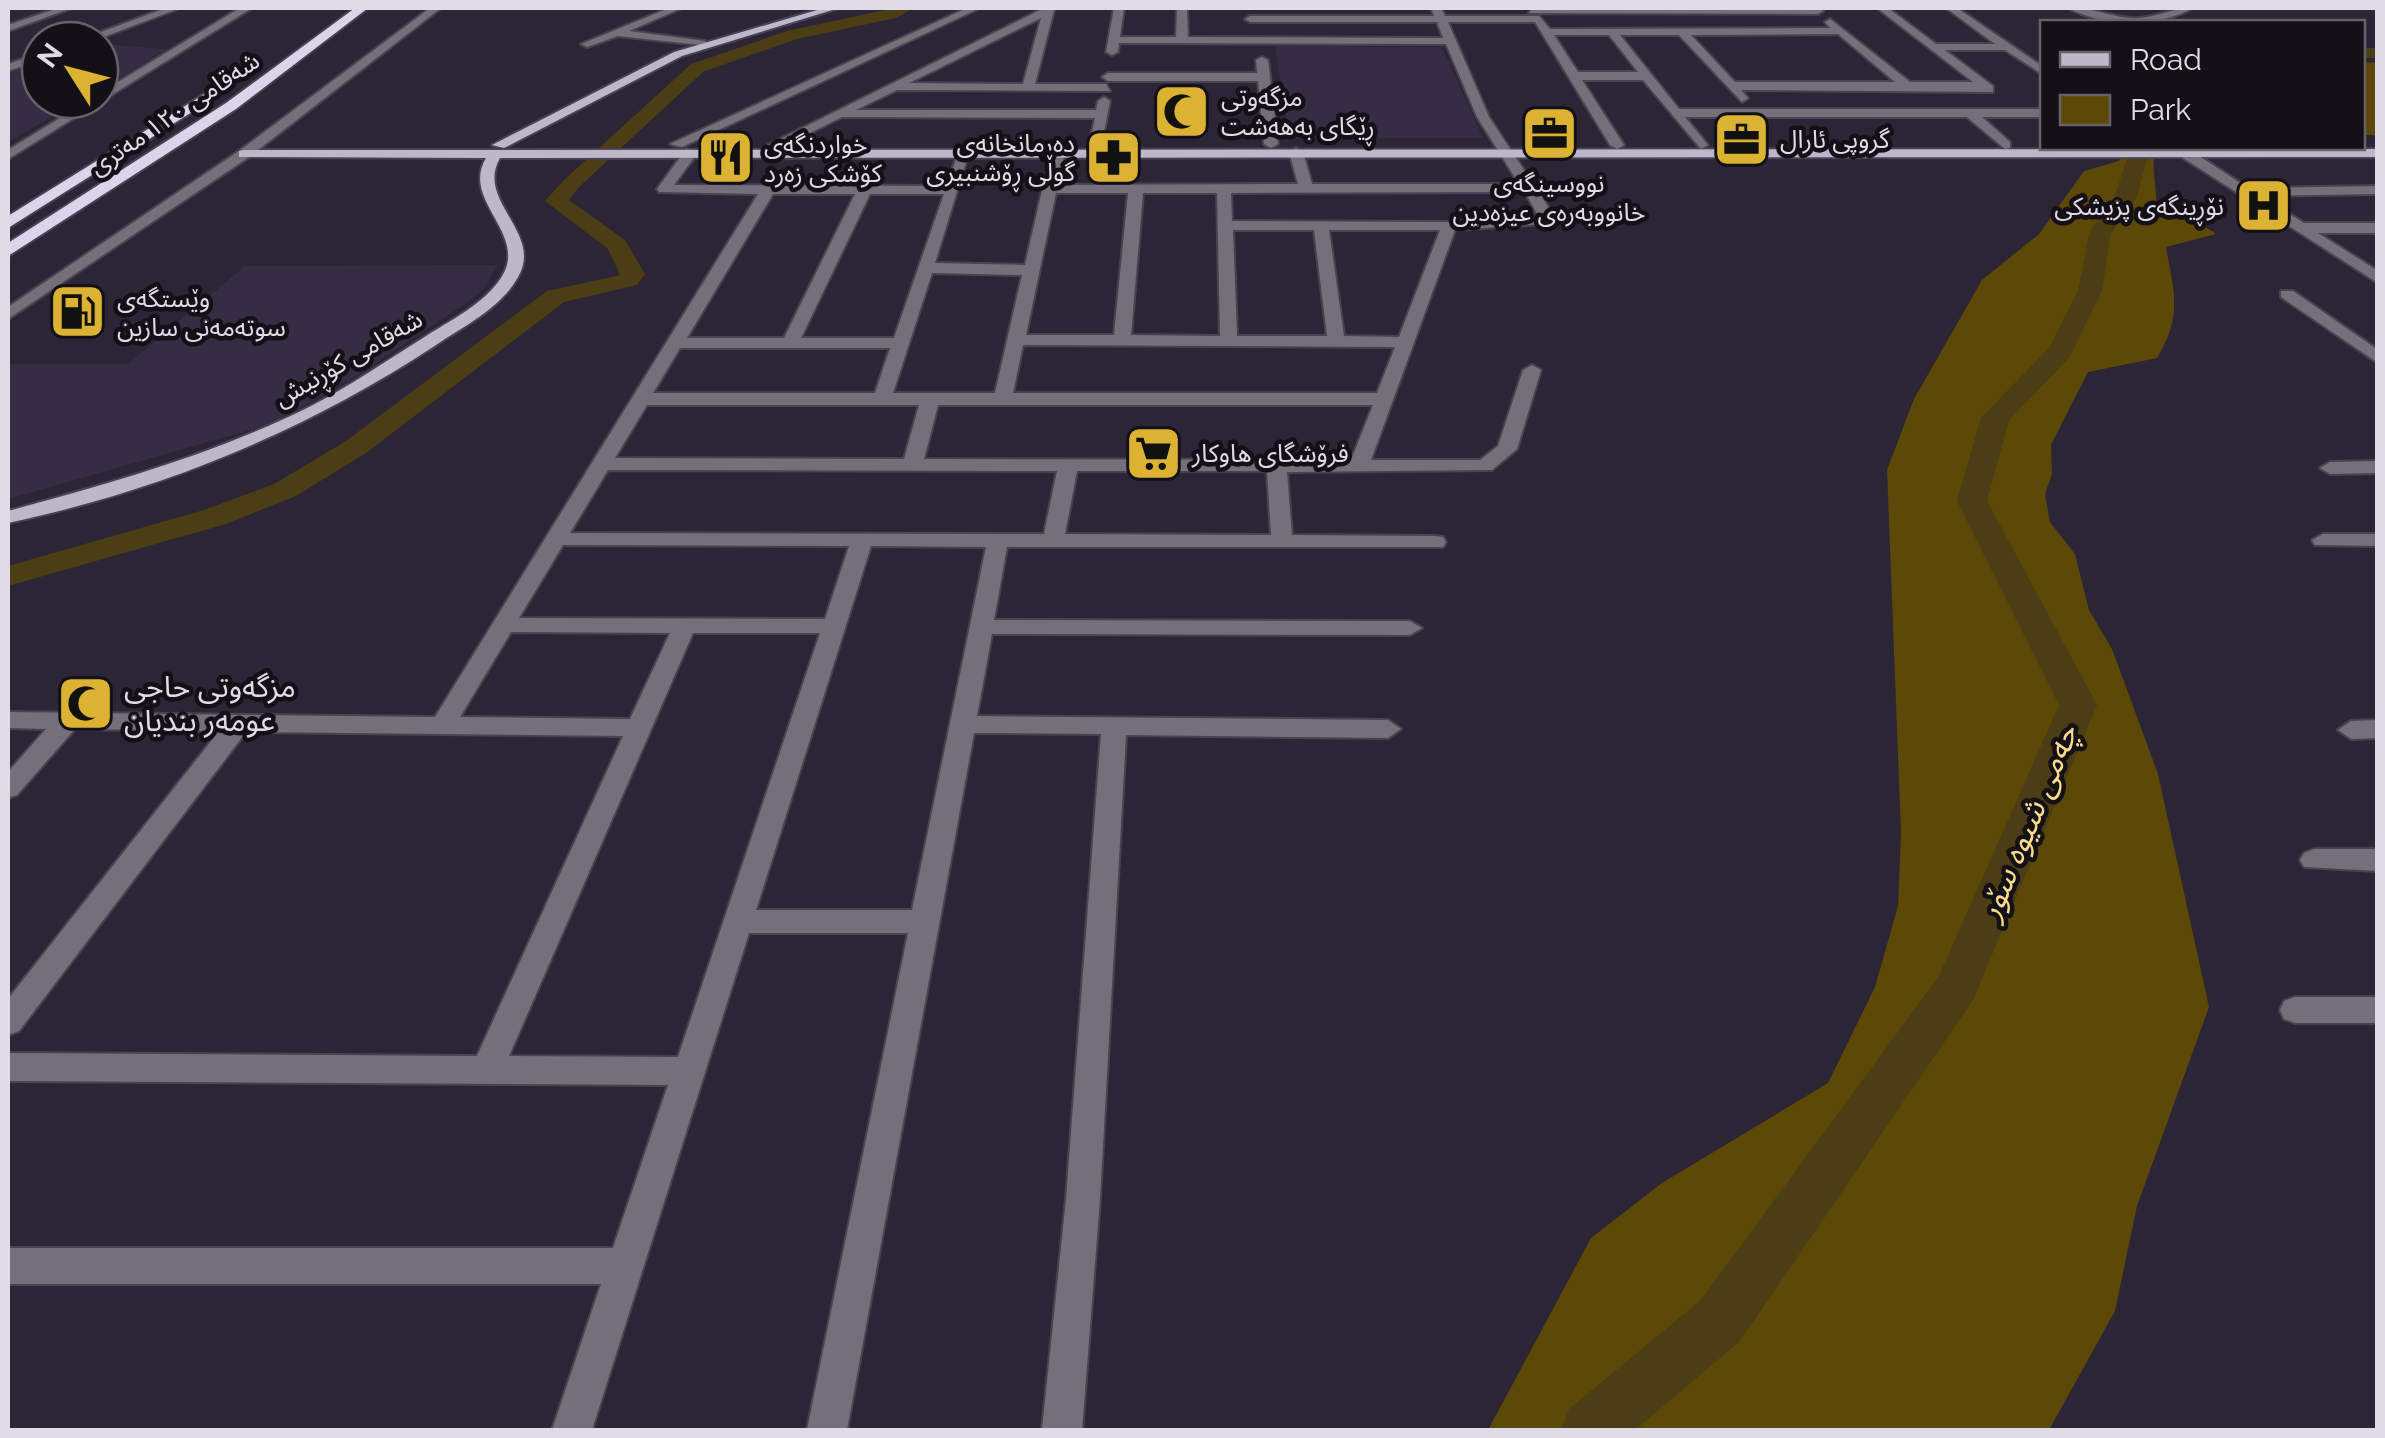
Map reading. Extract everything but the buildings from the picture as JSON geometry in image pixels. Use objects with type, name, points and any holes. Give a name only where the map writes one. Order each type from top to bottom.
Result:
[{"type":"highway","name":"شەقامی ١٢٠ مەتری","points":[[8,251],[231,106],[362,8]]},
{"type":"highway","name":"شەقامی ١٢٠ مەتری","points":[[8,223],[225,85]]},
{"type":"main road","points":[[497,148],[653,66],[705,44],[834,8]]},
{"type":"main road","points":[[543,126],[538,137],[547,148]]},
{"type":"main road","points":[[637,148],[661,152],[775,145],[1270,144],[2378,153]]},
{"type":"main road","points":[[250,150],[1296,152],[1617,145],[2040,145]]},
{"type":"main road","name":"شەقامی کۆڕنیش","points":[[8,518],[223,450],[302,418],[364,384],[487,302],[510,278],[518,257],[512,231],[485,185],[486,170],[497,148]]},
{"type":"street","points":[[8,28],[67,8]]},
{"type":"street","points":[[120,28],[175,8]]},
{"type":"street","points":[[8,154],[248,8]]},
{"type":"street","points":[[8,314],[250,150],[436,8]]},
{"type":"street","points":[[586,44],[677,8]]},
{"type":"street","points":[[953,190],[664,189],[684,148],[975,8]]},
{"type":"street","points":[[1030,8],[1049,9]]},
{"type":"street","points":[[1096,145],[1119,8]]},
{"type":"street","points":[[1182,8],[1182,40]]},
{"type":"street","points":[[1882,8],[2020,113]]},
{"type":"street","points":[[1952,8],[2040,70]]},
{"type":"street","points":[[2073,8],[2128,20]]},
{"type":"street","points":[[2144,20],[2188,8]]},
{"type":"street","points":[[775,145],[1049,9]]},
{"type":"street","points":[[1028,88],[1049,9]]},
{"type":"street","points":[[1270,144],[1264,76],[1249,13],[1537,17],[1816,9],[1907,86]]},
{"type":"street","points":[[1226,226],[1449,226],[1544,220],[1546,214],[1483,118],[1438,13]]},
{"type":"street","points":[[1537,17],[1612,32],[1841,31]]},
{"type":"street","points":[[1537,17],[1617,145]]},
{"type":"street","points":[[1682,31],[1755,113]]},
{"type":"street","points":[[616,32],[705,44]]},
{"type":"street","points":[[1612,32],[1701,146]]},
{"type":"street","points":[[1114,40],[1450,40]]},
{"type":"street","points":[[1933,47],[2008,47]]},
{"type":"street","points":[[881,50],[945,61]]},
{"type":"street","points":[[892,87],[1028,88],[1264,76]]},
{"type":"street","points":[[1574,76],[1647,76]]},
{"type":"street","points":[[1731,86],[1985,86]]},
{"type":"street","points":[[1676,113],[2040,113]]},
{"type":"street","points":[[1970,113],[2006,145]]},
{"type":"street","points":[[838,114],[1101,114]]},
{"type":"street","points":[[1003,398],[1058,151]]},
{"type":"street","points":[[882,399],[965,152]]},
{"type":"street","points":[[1296,152],[1306,190]]},
{"type":"street","points":[[2186,153],[2374,272]]},
{"type":"street","points":[[441,728],[770,188]]},
{"type":"street","points":[[1049,189],[1530,188]]},
{"type":"street","points":[[790,343],[866,189]]},
{"type":"street","points":[[1122,342],[1136,189]]},
{"type":"street","points":[[1224,189],[1229,343]]},
{"type":"street","points":[[2244,192],[2378,190]]},
{"type":"street","points":[[1322,226],[1336,342]]},
{"type":"street","points":[[1358,466],[1449,226]]},
{"type":"street","points":[[2301,228],[2378,228]]},
{"type":"street","points":[[926,268],[1029,270]]},
{"type":"street","points":[[2287,294],[2378,358]]},
{"type":"street","points":[[1018,340],[1405,342]]},
{"type":"street","points":[[675,343],[901,343]]},
{"type":"street","points":[[602,464],[1485,466],[1507,450],[1532,370]]},
{"type":"street","points":[[641,399],[1384,399]]},
{"type":"street","points":[[912,464],[930,399]]},
{"type":"street","points":[[1053,541],[1068,465]]},
{"type":"street","points":[[1277,466],[1282,542]]},
{"type":"street","points":[[2330,468],[2378,467]]},
{"type":"street","points":[[556,539],[1435,542]]},
{"type":"street","points":[[572,1430],[862,540]]},
{"type":"street","points":[[826,1430],[998,540]]},
{"type":"street","points":[[2323,540],[2378,540]]},
{"type":"street","points":[[504,625],[834,626]]},
{"type":"street","points":[[487,1070],[685,625]]},
{"type":"street","points":[[981,627],[1410,628]]},
{"type":"street","points":[[8,720],[638,728]]},
{"type":"street","points":[[8,788],[67,722]]},
{"type":"street","points":[[962,724],[1388,730]]},
{"type":"street","points":[[8,1022],[238,725]]},
{"type":"street","points":[[1062,1430],[1083,1198],[1114,726]]},
{"type":"street","points":[[2351,730],[2378,729]]},
{"type":"street","points":[[2314,860],[2378,860]]},
{"type":"street","points":[[738,921],[924,922]]},
{"type":"street","points":[[2295,1010],[2378,1010]]},
{"type":"street","points":[[8,1067],[689,1071]]},
{"type":"street","points":[[8,1266],[625,1266]]},
{"type":"shaded area","points":[[120,45],[167,49],[120,77]]},
{"type":"shaded area","points":[[1275,46],[1442,47],[1483,138],[1289,138]]},
{"type":"shaded area","points":[[20,70],[20,120],[46,120],[8,142],[8,74]]},
{"type":"shaded area","points":[[498,265],[483,290],[465,304],[358,375],[274,423],[8,499],[8,364],[128,364],[245,266]]},
{"type":"green space","points":[[2377,62],[2377,135],[2365,135],[2365,63]]},
{"type":"green space","points":[[2125,150],[2157,150],[2156,207],[2216,234],[2166,247],[2174,304],[2165,343],[2157,358],[2088,372],[2051,445],[2052,474],[2045,494],[2050,522],[2075,554],[2089,610],[2112,649],[2158,774],[2209,1007],[2137,1206],[2115,1311],[2049,1430],[1488,1430],[1591,1238],[1662,1183],[1828,1083],[1875,987],[1898,906],[1901,833],[1887,470],[1914,399],[1982,280],[2039,234],[2084,171],[2119,161]]},
{"type":"waterway","points":[[8,576],[215,517],[285,490],[356,447],[556,296],[628,280],[633,274],[617,245],[556,201],[571,184],[697,68],[793,35],[890,15],[906,8]]},
{"type":"waterway","name":"چەمی شیوە سۆر","points":[[2365,53],[2378,53]]},
{"type":"waterway","name":"چەمی شیوە سۆر","points":[[1590,1430],[1720,1321],[1957,987],[2078,705],[1972,501],[1995,418],[2060,352],[2090,291],[2100,233],[2126,197],[2139,150]]},
{"type":"place","name":"مزگەوتی ڕێگای بەھەشت","points":[[1182,111]]},
{"type":"place","name":"نووسینگەی خانووبەرەی عیزەدین","points":[[1549,134]]},
{"type":"place","name":"گروپی ئارال","points":[[1741,139]]},
{"type":"place","name":"دەرمانخانەی گوڵی ڕۆشنبیری","points":[[1114,157]]},
{"type":"place","name":"خواردنگەی کۆشکی زەرد","points":[[725,158]]},
{"type":"place","name":"نۆڕینگەی پزیشکی","points":[[2263,206]]},
{"type":"place","name":"وێستگەی سوتەمەنی سازین","points":[[78,312]]},
{"type":"place","name":"فرۆشگای ھاوکار","points":[[1153,453]]},
{"type":"place","name":"مزگەوتی حاجی عومەر بندیان","points":[[85,704]]}]
